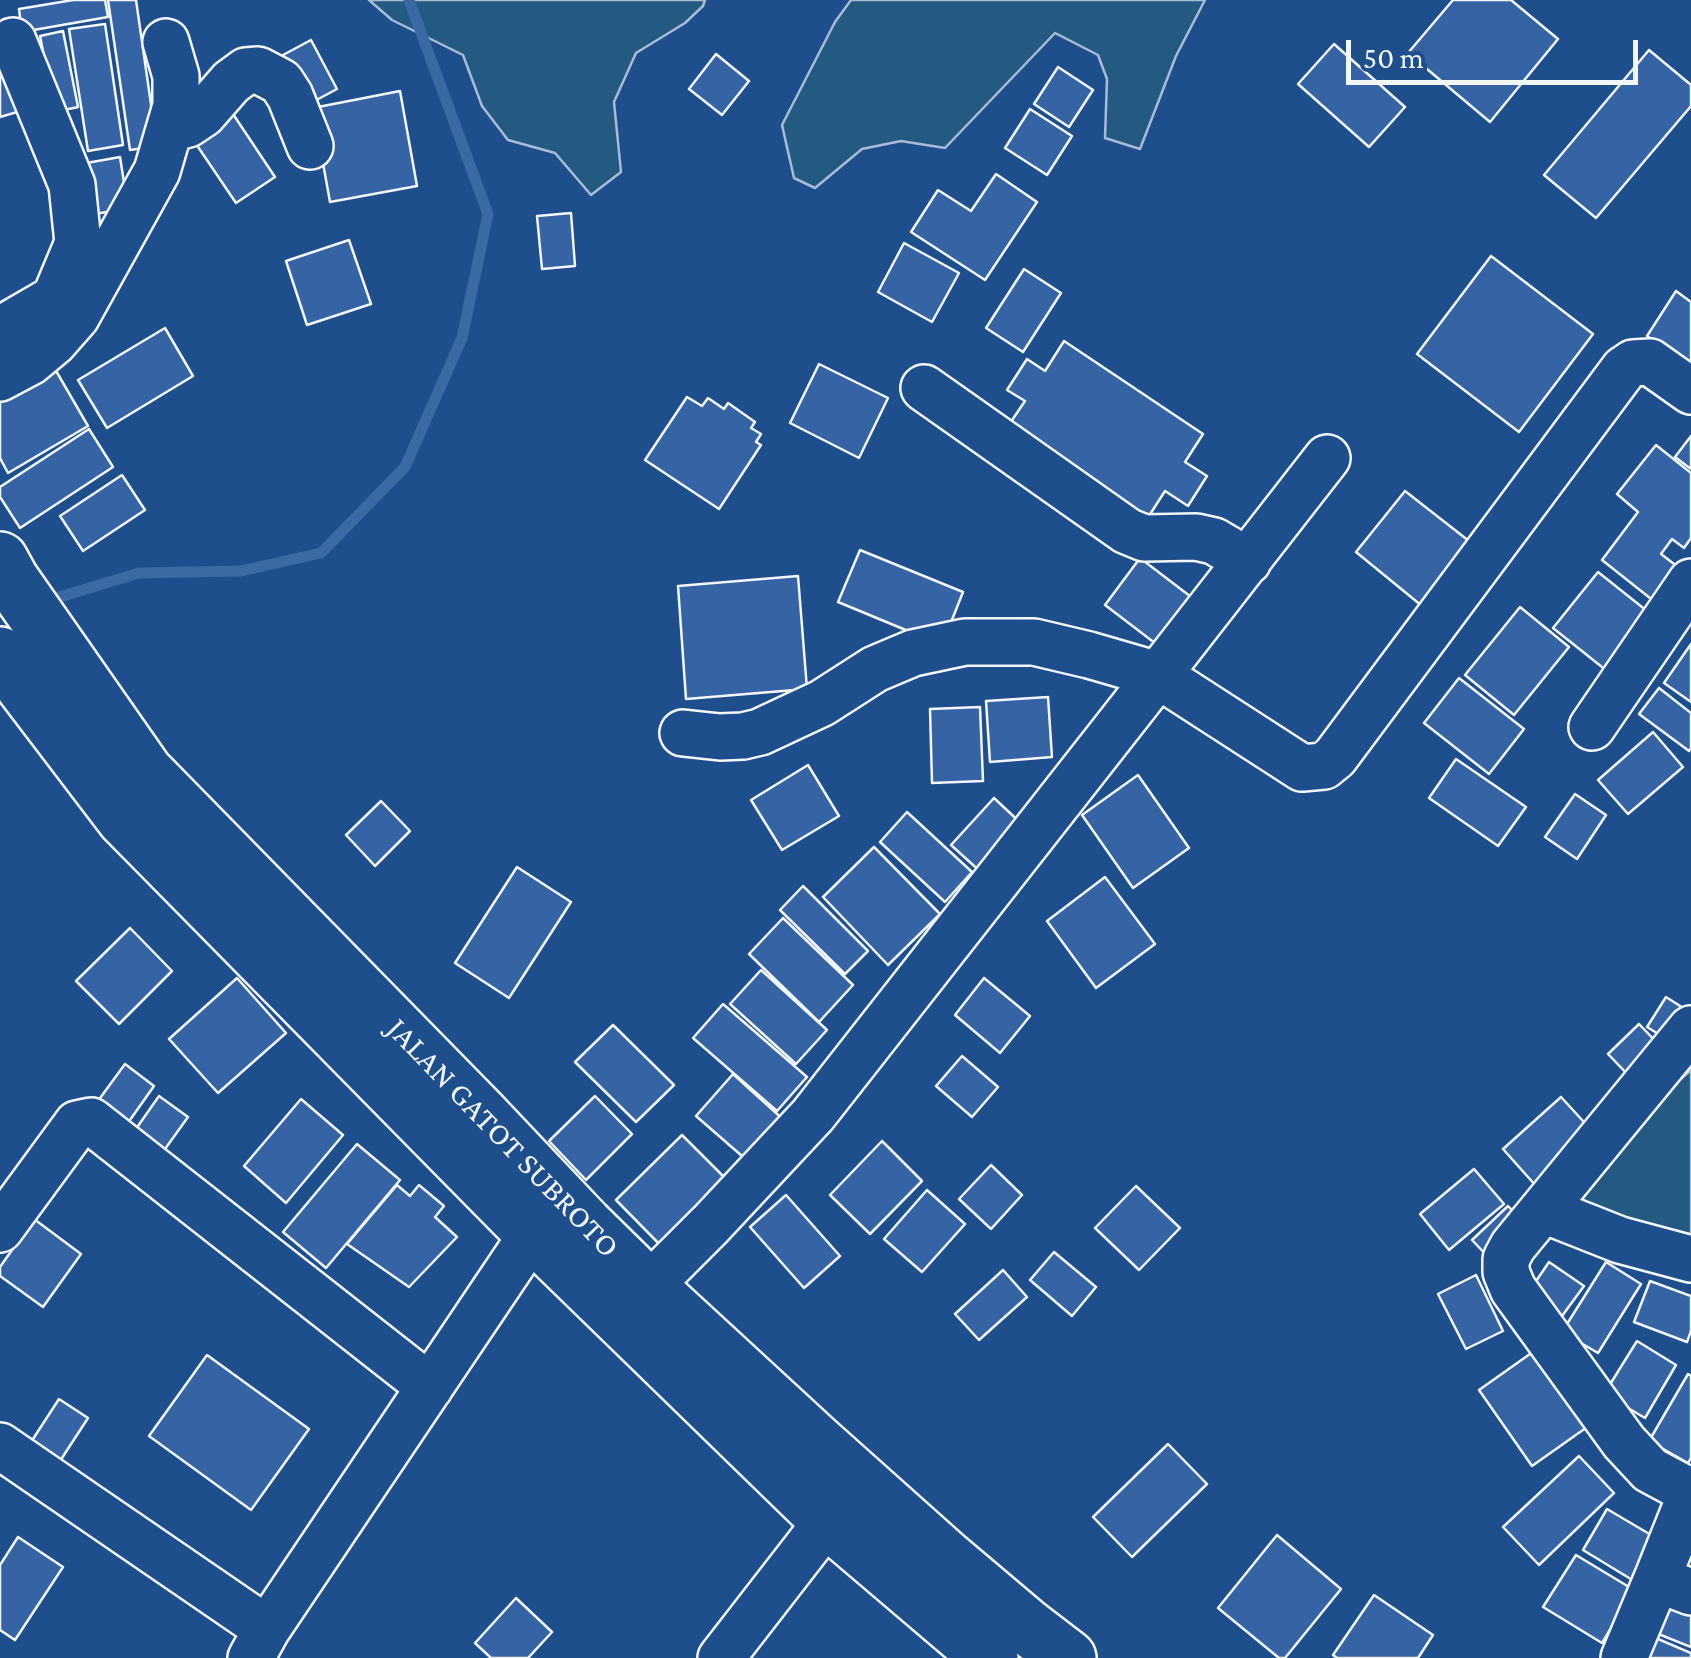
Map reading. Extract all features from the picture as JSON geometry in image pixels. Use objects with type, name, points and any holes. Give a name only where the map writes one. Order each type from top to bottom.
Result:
[{"type":"highway","name":"JALAN GATOT SUBROTO","points":[[6,570],[135,795]]},
{"type":"highway","name":"JALAN GATOT SUBROTO","points":[[0,655],[135,795],[466,1100],[548,1218],[828,1520],[974,1653]]},
{"type":"highway","name":"JALAN GATOT SUBROTO","points":[[548,1218],[648,1286],[947,1559],[1068,1658]]},
{"type":"street","points":[[0,330],[54,298],[78,242],[72,185],[13,41]]},
{"type":"street","points":[[0,378],[30,362],[76,316],[157,171],[176,106],[176,76],[166,42]]},
{"type":"street","points":[[170,128],[188,124],[203,114],[231,82],[246,71],[258,70],[281,82],[310,146]]},
{"type":"street","points":[[683,733],[720,737],[760,732],[822,703],[875,669],[913,653],[964,642],[1034,642],[1158,675],[1302,768],[1324,766],[1335,757],[1624,369],[1633,363],[1650,362],[1691,391]]},
{"type":"street","points":[[924,388],[1126,531],[1144,538],[1196,537],[1214,541],[1248,561]]},
{"type":"street","points":[[648,1286],[813,1115],[1327,458]]},
{"type":"street","points":[[1592,726],[1691,582]]},
{"type":"street","points":[[1624,1658],[1674,1585],[1691,1493],[1650,1470],[1624,1442],[1512,1289],[1506,1259],[1691,1029]]},
{"type":"street","points":[[0,1229],[78,1124],[91,1121],[430,1387]]},
{"type":"street","points":[[1544,1210],[1620,1240],[1691,1259]]},
{"type":"street","points":[[0,1446],[259,1644],[548,1218]]},
{"type":"street","points":[[721,1658],[828,1520]]},
{"type":"shaded area","points":[[369,0],[705,0],[685,23],[636,53],[614,102],[621,172],[591,195],[555,153],[508,140],[482,106],[463,55],[392,20]]},
{"type":"shaded area","points":[[851,0],[1205,0],[1176,56],[1140,149],[1105,138],[1107,79],[1098,55],[1055,33],[945,148],[901,141],[862,149],[815,188],[794,178],[782,125],[835,22]]},
{"type":"shaded area","points":[[1691,1070],[1691,1246],[1577,1203],[1667,1091]]},
{"type":"building","points":[[73,0],[105,0],[108,17],[22,32],[19,9]]},
{"type":"building","points":[[108,0],[136,0],[157,146],[130,150]]},
{"type":"building","points":[[1453,0],[1511,0],[1558,39],[1490,122],[1408,53]]},
{"type":"building","points":[[105,24],[123,145],[88,151],[69,29]]},
{"type":"building","points":[[63,31],[78,107],[55,112],[40,36]]},
{"type":"building","points":[[311,40],[337,89],[309,104],[283,55]]},
{"type":"building","points":[[1334,44],[1405,107],[1369,147],[1298,84]]},
{"type":"building","points":[[1649,50],[1691,85],[1691,106],[1596,218],[1544,175]]},
{"type":"building","points":[[716,54],[749,81],[722,115],[689,89]]},
{"type":"building","points":[[1058,67],[1093,90],[1069,127],[1034,104]]},
{"type":"building","points":[[6,76],[17,112],[0,117],[0,77]]},
{"type":"building","points":[[400,91],[417,186],[330,202],[313,108]]},
{"type":"building","points":[[1030,109],[1072,136],[1047,175],[1005,148]]},
{"type":"building","points":[[231,111],[275,177],[236,203],[192,138]]},
{"type":"building","points":[[120,157],[128,208],[90,215],[81,164]]},
{"type":"building","points":[[996,174],[1037,202],[985,280],[911,232],[938,190],[971,211]]},
{"type":"building","points":[[571,213],[575,266],[542,269],[537,216]]},
{"type":"building","points":[[349,240],[371,304],[307,325],[286,261]]},
{"type":"building","points":[[904,243],[959,273],[932,322],[878,292]]},
{"type":"building","points":[[1491,256],[1593,334],[1519,432],[1417,354]]},
{"type":"building","points":[[1024,269],[1061,293],[1023,352],[986,328]]},
{"type":"building","points":[[1676,291],[1691,302],[1691,366],[1647,336]]},
{"type":"building","points":[[165,328],[193,376],[107,428],[78,380]]},
{"type":"building","points":[[1064,341],[1203,434],[1185,462],[1207,476],[1188,506],[1165,491],[1147,519],[1008,426],[1025,401],[1007,390],[1027,359],[1045,371]]},
{"type":"building","points":[[48,357],[88,426],[8,473],[0,458],[0,385]]},
{"type":"building","points":[[819,364],[888,398],[859,458],[790,423]]},
{"type":"building","points":[[687,397],[702,406],[708,398],[724,409],[728,403],[755,422],[751,428],[761,434],[756,442],[761,445],[719,509],[645,460]]},
{"type":"building","points":[[89,429],[113,467],[20,528],[0,497],[0,487]]},
{"type":"building","points":[[1691,436],[1691,469],[1675,457]]},
{"type":"building","points":[[1656,445],[1691,473],[1691,538],[1684,548],[1672,539],[1661,554],[1686,573],[1660,606],[1602,560],[1638,512],[1617,494]]},
{"type":"building","points":[[122,475],[145,510],[83,551],[60,516]]},
{"type":"building","points":[[1405,491],[1483,552],[1433,615],[1356,552]]},
{"type":"building","points":[[860,550],[963,592],[942,645],[838,602]]},
{"type":"building","points":[[1140,558],[1199,603],[1164,650],[1105,605]]},
{"type":"building","points":[[1598,572],[1657,619],[1612,675],[1553,628]]},
{"type":"building","points":[[798,576],[807,689],[686,699],[678,586]]},
{"type":"building","points":[[1520,607],[1569,647],[1514,715],[1465,675]]},
{"type":"building","points":[[1691,644],[1691,702],[1664,683]]},
{"type":"building","points":[[1459,678],[1524,729],[1489,774],[1424,723]]},
{"type":"building","points":[[1659,688],[1691,713],[1689,751],[1639,714]]},
{"type":"building","points":[[1048,697],[1052,757],[990,762],[986,701]]},
{"type":"building","points":[[980,707],[983,781],[932,783],[930,709]]},
{"type":"building","points":[[1653,732],[1683,767],[1628,814],[1598,780]]},
{"type":"building","points":[[1456,759],[1526,807],[1498,846],[1429,798]]},
{"type":"building","points":[[808,765],[839,816],[782,850],[751,800]]},
{"type":"building","points":[[1138,775],[1189,848],[1133,888],[1082,815]]},
{"type":"building","points":[[1575,794],[1606,815],[1577,859],[1545,837]]},
{"type":"building","points":[[994,798],[1026,828],[983,874],[951,845]]},
{"type":"building","points":[[381,801],[410,831],[375,866],[346,835]]},
{"type":"building","points":[[907,812],[972,872],[945,902],[880,842]]},
{"type":"building","points":[[874,847],[940,914],[888,965],[823,897]]},
{"type":"building","points":[[517,867],[571,902],[509,998],[455,963]]},
{"type":"building","points":[[1105,877],[1155,944],[1096,988],[1047,921]]},
{"type":"building","points":[[803,886],[868,951],[845,974],[780,910]]},
{"type":"building","points":[[783,918],[853,985],[819,1022],[749,954]]},
{"type":"building","points":[[130,928],[172,971],[119,1024],[76,981]]},
{"type":"building","points":[[761,970],[827,1030],[796,1064],[730,1004]]},
{"type":"building","points":[[237,978],[286,1033],[218,1093],[169,1039]]},
{"type":"building","points":[[984,978],[1030,1016],[1000,1053],[955,1015]]},
{"type":"building","points":[[1666,997],[1691,1013],[1673,1043],[1647,1027]]},
{"type":"building","points":[[723,1004],[807,1077],[777,1111],[693,1038]]},
{"type":"building","points":[[1639,1024],[1662,1048],[1631,1078],[1608,1054]]},
{"type":"building","points":[[613,1025],[674,1085],[636,1122],[575,1062]]},
{"type":"building","points":[[962,1056],[998,1087],[972,1117],[936,1086]]},
{"type":"building","points":[[125,1064],[154,1086],[125,1127],[95,1105]]},
{"type":"building","points":[[733,1074],[786,1122],[750,1163],[696,1116]]},
{"type":"building","points":[[159,1096],[188,1117],[160,1156],[131,1136]]},
{"type":"building","points":[[595,1096],[632,1134],[586,1180],[549,1141]]},
{"type":"building","points":[[1561,1097],[1594,1133],[1536,1186],[1503,1149]]},
{"type":"building","points":[[301,1099],[343,1135],[286,1203],[244,1166]]},
{"type":"building","points":[[682,1135],[736,1189],[670,1255],[616,1200]]},
{"type":"building","points":[[882,1141],[922,1181],[870,1234],[830,1195]]},
{"type":"building","points":[[357,1144],[400,1180],[326,1268],[283,1232]]},
{"type":"building","points":[[991,1165],[1022,1195],[991,1229],[959,1199]]},
{"type":"building","points":[[1474,1169],[1504,1204],[1449,1250],[1420,1214]]},
{"type":"building","points":[[397,1185],[410,1196],[419,1185],[444,1206],[435,1217],[457,1237],[409,1287],[347,1244]]},
{"type":"building","points":[[1136,1186],[1180,1228],[1139,1270],[1095,1228]]},
{"type":"building","points":[[927,1190],[965,1224],[922,1272],[884,1239]]},
{"type":"building","points":[[786,1195],[840,1256],[804,1288],[750,1227]]},
{"type":"building","points":[[1508,1206],[1527,1226],[1491,1260],[1472,1240]]},
{"type":"building","points":[[34,1219],[81,1254],[43,1307],[0,1276],[0,1267]]},
{"type":"building","points":[[1054,1252],[1096,1287],[1072,1316],[1030,1280]]},
{"type":"building","points":[[1549,1262],[1584,1286],[1562,1316],[1528,1293]]},
{"type":"building","points":[[1606,1262],[1641,1284],[1598,1353],[1562,1332]]},
{"type":"building","points":[[1003,1270],[1027,1297],[979,1340],[955,1314]]},
{"type":"building","points":[[1476,1275],[1503,1331],[1466,1349],[1438,1294]]},
{"type":"building","points":[[1650,1281],[1691,1296],[1691,1331],[1687,1342],[1634,1322]]},
{"type":"building","points":[[1637,1341],[1676,1365],[1645,1418],[1604,1394]]},
{"type":"building","points":[[1537,1349],[1590,1425],[1532,1466],[1479,1390]]},
{"type":"building","points":[[207,1355],[309,1429],[251,1510],[149,1436]]},
{"type":"building","points":[[1688,1374],[1691,1458],[1688,1463],[1649,1441]]},
{"type":"building","points":[[59,1399],[88,1418],[60,1461],[31,1442]]},
{"type":"building","points":[[1168,1444],[1207,1484],[1132,1557],[1093,1517]]},
{"type":"building","points":[[1579,1456],[1614,1493],[1539,1565],[1503,1527]]},
{"type":"building","points":[[1607,1509],[1663,1542],[1639,1584],[1583,1550]]},
{"type":"building","points":[[1277,1535],[1341,1589],[1285,1658],[1279,1658],[1218,1608]]},
{"type":"building","points":[[18,1537],[63,1567],[15,1640],[0,1630],[0,1565]]},
{"type":"building","points":[[1576,1555],[1634,1590],[1602,1643],[1543,1607]]},
{"type":"building","points":[[1673,1591],[1691,1599],[1691,1647],[1656,1633]]},
{"type":"building","points":[[1374,1595],[1433,1635],[1418,1658],[1333,1655]]},
{"type":"building","points":[[516,1598],[552,1632],[528,1658],[491,1658],[475,1643]]},
{"type":"building","points":[[1644,1633],[1691,1653],[1691,1658],[1634,1658]]},
{"type":"waterway","points":[[43,602],[139,573],[241,571],[321,553],[405,467],[462,338],[488,214],[409,0]]}]
